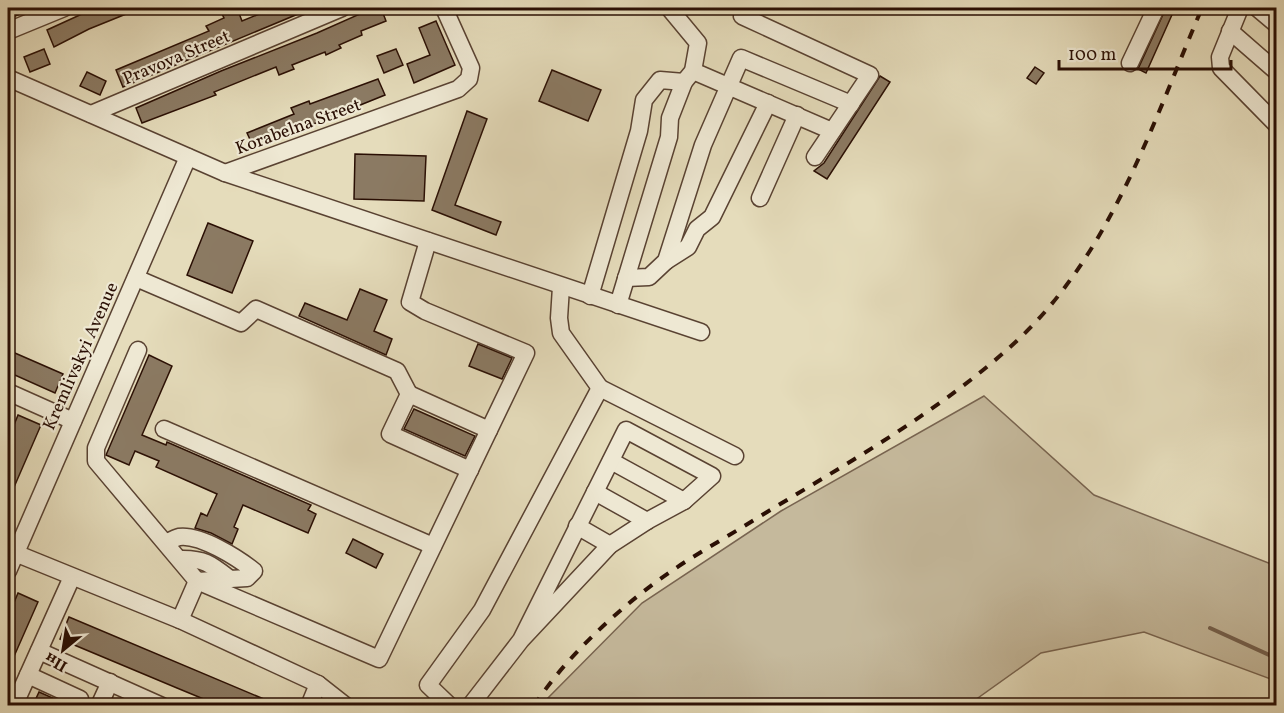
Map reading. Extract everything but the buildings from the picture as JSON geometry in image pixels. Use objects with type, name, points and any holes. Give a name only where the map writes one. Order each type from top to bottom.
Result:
[{"type":"street","points":[[8,31],[64,8]]},
{"type":"street","name":"Pravova Street","points":[[91,114],[342,8]]},
{"type":"street","name":"Korabelna Street","points":[[8,78],[225,173],[458,89],[469,79],[471,68],[444,8]]},
{"type":"street","points":[[618,305],[669,137],[670,118],[688,76],[698,44],[669,8]]},
{"type":"street","points":[[1130,63],[1156,8]]},
{"type":"street","points":[[1240,8],[1220,57],[1221,68],[1276,124]]},
{"type":"street","points":[[1257,8],[1276,24]]},
{"type":"street","points":[[742,16],[870,75],[815,157]]},
{"type":"street","points":[[1230,31],[1276,71]]},
{"type":"street","points":[[666,261],[703,145],[741,58],[851,104]]},
{"type":"street","points":[[590,296],[639,131],[644,100],[660,80],[688,76],[729,86],[832,131]]},
{"type":"street","points":[[627,278],[649,277],[666,261],[688,247],[697,229],[712,217],[768,103]]},
{"type":"street","points":[[760,198],[797,115]]},
{"type":"street","name":"Kremlivskyi Avenue","points":[[8,570],[188,157]]},
{"type":"street","points":[[225,173],[701,332]]},
{"type":"street","points":[[138,350],[96,448],[96,461],[197,581],[379,659],[526,353],[425,311],[410,302],[428,242]]},
{"type":"street","points":[[136,278],[241,323],[256,309],[397,371],[409,394],[489,430]]},
{"type":"street","points":[[561,286],[559,318],[561,333],[600,388],[735,456]]},
{"type":"street","points":[[450,705],[428,685],[482,610],[600,388]]},
{"type":"street","points":[[409,394],[390,434],[470,470]]},
{"type":"street","points":[[9,396],[73,421]]},
{"type":"street","points":[[164,429],[434,546]]},
{"type":"street","points":[[470,705],[521,640],[610,544],[684,501],[712,476],[626,430],[521,640]]},
{"type":"street","points":[[611,461],[684,501]]},
{"type":"street","points":[[595,492],[647,521]]},
{"type":"street","points":[[576,526],[610,544]]},
{"type":"street","points":[[166,543],[179,537],[194,538],[239,558],[254,571],[248,578],[197,581]]},
{"type":"street","points":[[15,553],[180,620],[318,684],[346,705]]},
{"type":"street","points":[[179,559],[198,558],[213,565],[230,579]]},
{"type":"street","points":[[15,705],[72,577]]},
{"type":"street","points":[[180,620],[197,581]]},
{"type":"street","points":[[39,651],[162,705]]},
{"type":"street","points":[[28,675],[80,699],[78,705]]},
{"type":"street","points":[[99,705],[110,682]]},
{"type":"street","points":[[309,705],[318,684]]},
{"type":"shaded area","points":[[984,396],[1094,495],[1271,564],[1276,563],[1276,681],[1144,632],[1041,653],[968,705],[541,705],[642,603],[781,511]]},
{"type":"waterway","points":[[1210,628],[1276,658]]},
{"type":"railway","points":[[534,706],[579,650],[654,583],[924,414],[959,389],[1024,334],[1055,300],[1083,262],[1107,222],[1148,137],[1202,8]]}]
